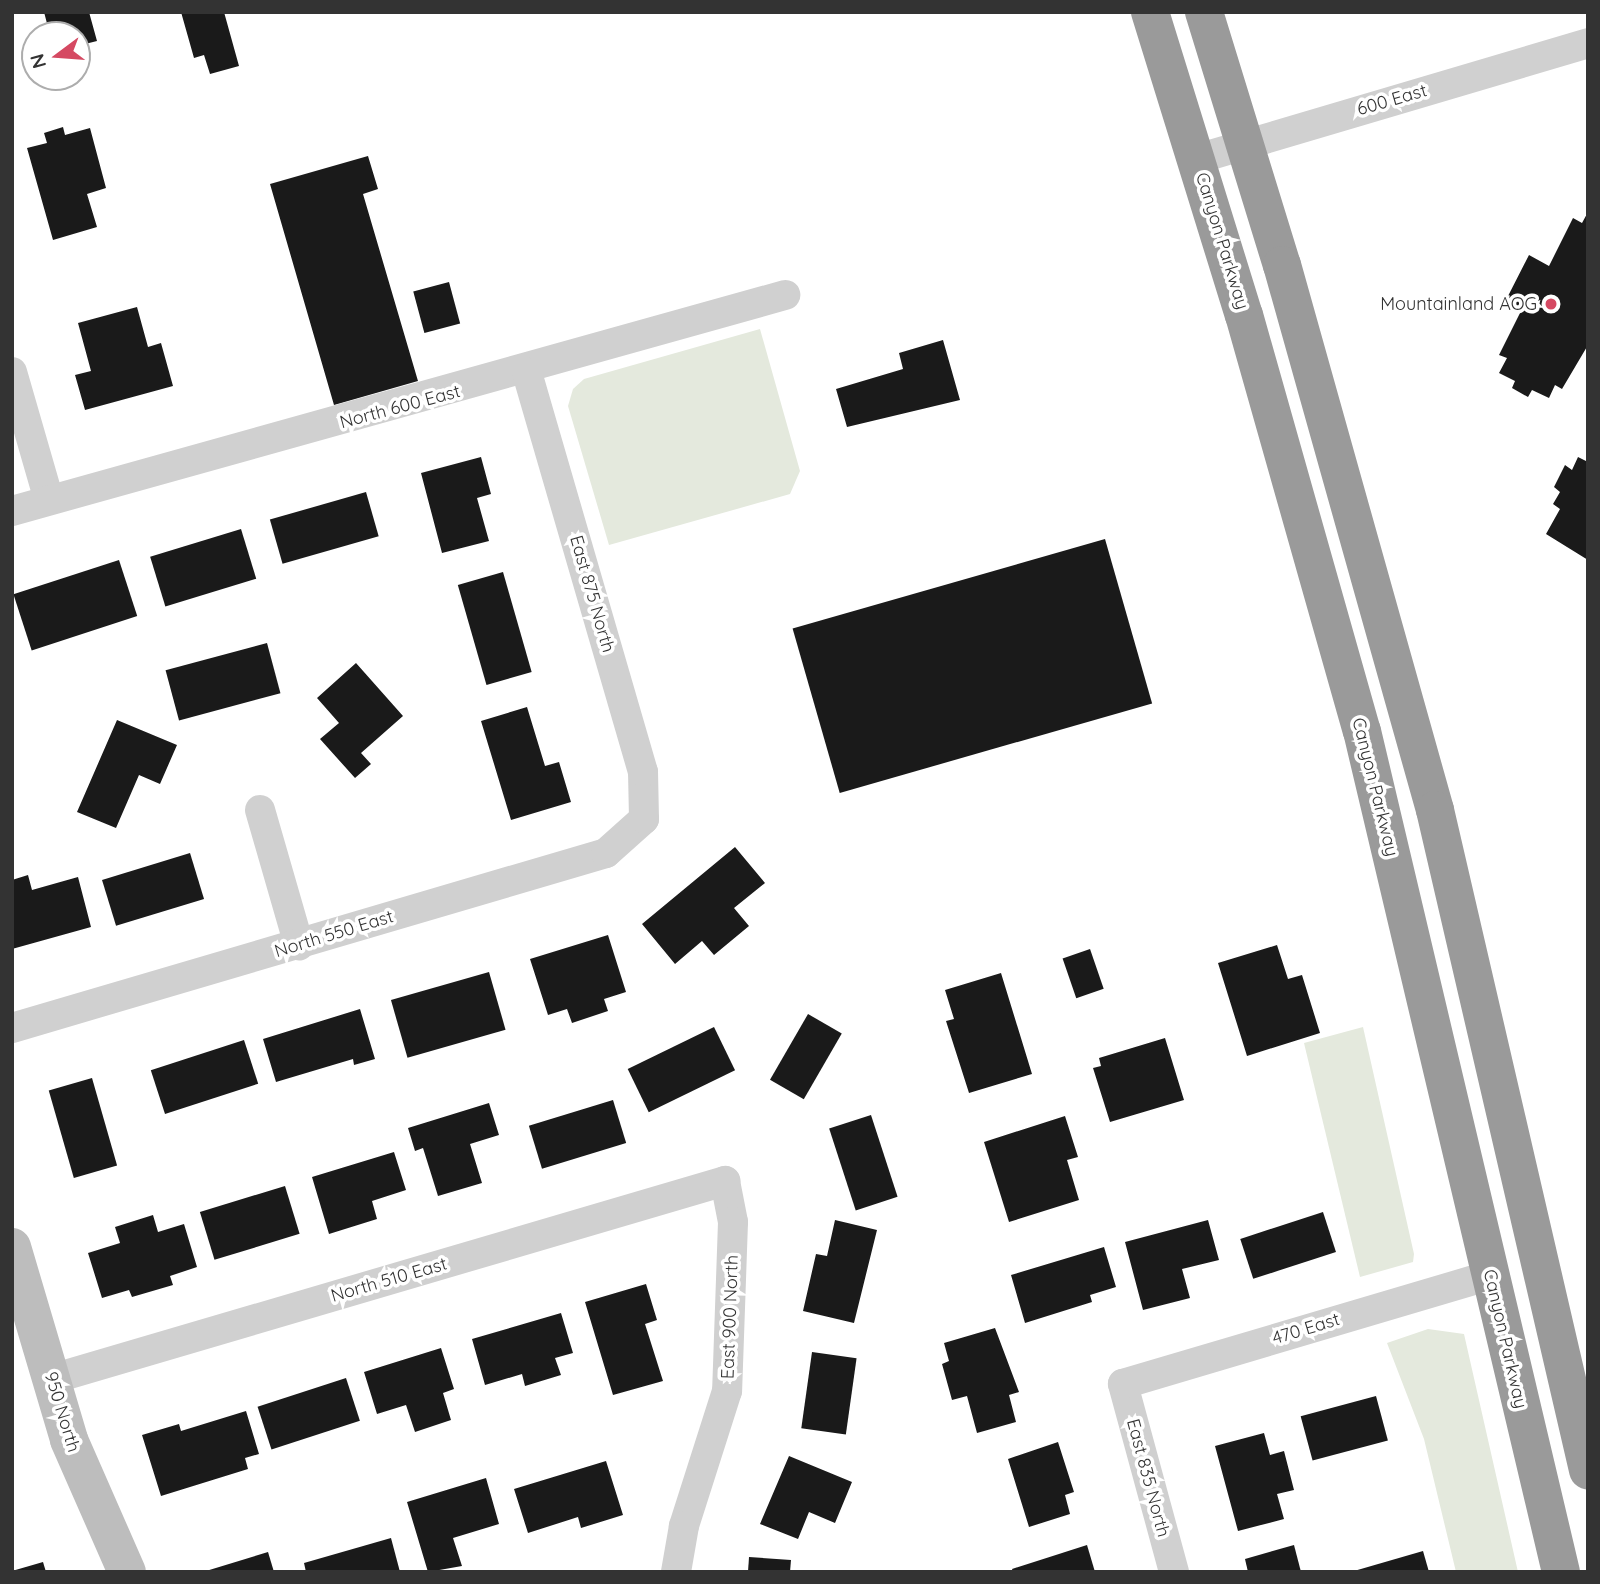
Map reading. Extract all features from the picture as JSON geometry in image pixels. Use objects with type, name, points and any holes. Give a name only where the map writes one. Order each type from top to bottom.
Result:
[{"type":"highway","name":"Canyon Parkway","points":[[1150,12],[1197,159],[1362,731],[1561,1572]]},
{"type":"highway","points":[[1204,12],[1246,144],[1435,810],[1588,1470]]},
{"type":"street","name":"600 East","points":[[1197,159],[1588,43]]},
{"type":"street","name":"North 600 East","points":[[12,511],[527,372],[785,295]]},
{"type":"street","points":[[12,372],[49,500]]},
{"type":"street","name":"East 875 North","points":[[527,372],[643,772],[644,819]]},
{"type":"street","points":[[260,810],[299,945]]},
{"type":"street","name":"North 550 East","points":[[12,1028],[606,853],[644,819]]},
{"type":"street","name":"North 510 East","points":[[52,1379],[725,1181]]},
{"type":"street","name":"East 900 North","points":[[672,1570],[727,1391],[733,1222],[725,1181]]},
{"type":"street","name":"950 North","points":[[12,1247],[23,1325],[52,1379],[69,1440],[127,1572]]},
{"type":"street","name":"470 East","points":[[1123,1384],[1490,1275]]},
{"type":"street","name":"East 835 North","points":[[1123,1384],[1174,1572]]},
{"type":"shaded area","points":[[760,329],[800,471],[790,494],[609,545],[568,406],[573,389],[584,379]]},
{"type":"shaded area","points":[[1363,1027],[1414,1254],[1413,1262],[1360,1277],[1304,1043]]},
{"type":"shaded area","points":[[1428,1329],[1464,1334],[1518,1572],[1456,1572],[1424,1439],[1387,1343]]},
{"type":"building","points":[[44,12],[89,12],[97,41],[91,42],[91,21],[46,21]]},
{"type":"building","points":[[181,12],[224,12],[239,66],[210,74],[204,55],[194,58]]},
{"type":"building","points":[[63,127],[65,135],[90,128],[106,188],[87,194],[97,227],[53,240],[27,148],[47,143],[44,133]]},
{"type":"building","points":[[368,156],[378,189],[363,194],[418,381],[334,405],[270,184]]},
{"type":"building","name":"Mountainland AOG","points":[[1588,212],[1588,345],[1562,389],[1555,385],[1549,398],[1532,390],[1528,397],[1512,388],[1515,381],[1499,373],[1507,358],[1499,355],[1522,309],[1506,300],[1529,255],[1549,266],[1573,218],[1582,223]]},
{"type":"building","points":[[449,282],[460,324],[424,333],[413,292]]},
{"type":"building","points":[[137,307],[148,347],[161,343],[173,386],[85,410],[75,375],[91,371],[78,323]]},
{"type":"building","points":[[943,340],[960,400],[847,427],[836,389],[903,369],[899,353]]},
{"type":"building","points":[[481,457],[491,494],[477,498],[489,541],[442,553],[421,473]]},
{"type":"building","points":[[1578,457],[1588,462],[1588,560],[1546,534],[1560,509],[1553,504],[1560,492],[1554,487],[1565,465],[1572,470]]},
{"type":"building","points":[[366,492],[379,536],[283,564],[270,520]]},
{"type":"building","points":[[241,529],[256,579],[165,607],[150,557]]},
{"type":"building","points":[[1105,539],[1152,703],[840,793],[793,629]]},
{"type":"building","points":[[119,560],[137,616],[32,650],[13,594]]},
{"type":"building","points":[[503,572],[532,672],[486,685],[458,585]]},
{"type":"building","points":[[267,643],[280,693],[179,720],[166,670]]},
{"type":"building","points":[[356,663],[403,716],[361,753],[371,764],[355,778],[320,739],[339,723],[317,698]]},
{"type":"building","points":[[527,707],[545,766],[559,762],[571,802],[511,820],[481,721]]},
{"type":"building","points":[[117,720],[177,745],[160,784],[139,775],[116,828],[77,812]]},
{"type":"building","points":[[735,847],[765,883],[734,908],[749,926],[714,955],[702,941],[675,964],[642,924]]},
{"type":"building","points":[[190,853],[204,899],[116,926],[102,880]]},
{"type":"building","points":[[28,875],[32,890],[78,877],[91,927],[12,949],[12,880]]},
{"type":"building","points":[[608,935],[626,992],[604,999],[608,1011],[572,1023],[567,1009],[548,1015],[530,959]]},
{"type":"building","points":[[1277,945],[1288,979],[1302,975],[1320,1033],[1247,1056],[1218,963]]},
{"type":"building","points":[[1090,949],[1104,989],[1076,998],[1063,958]]},
{"type":"building","points":[[489,972],[506,1030],[407,1058],[391,1000]]},
{"type":"building","points":[[1001,973],[1032,1074],[969,1093],[946,1021],[954,1019],[945,990]]},
{"type":"building","points":[[360,1009],[375,1059],[354,1065],[353,1059],[276,1082],[263,1039]]},
{"type":"building","points":[[808,1014],[842,1034],[804,1099],[770,1080]]},
{"type":"building","points":[[714,1027],[735,1070],[649,1112],[628,1069]]},
{"type":"building","points":[[1165,1038],[1184,1100],[1110,1122],[1093,1068],[1101,1066],[1099,1058]]},
{"type":"building","points":[[244,1040],[258,1084],[165,1114],[151,1070]]},
{"type":"building","points":[[92,1078],[117,1165],[74,1178],[49,1090]]},
{"type":"building","points":[[613,1100],[626,1143],[542,1169],[529,1126]]},
{"type":"building","points":[[489,1103],[499,1135],[470,1144],[482,1183],[438,1196],[423,1148],[415,1151],[408,1128]]},
{"type":"building","points":[[871,1115],[898,1197],[856,1210],[829,1129]]},
{"type":"building","points":[[1065,1116],[1078,1157],[1067,1160],[1079,1200],[1009,1222],[984,1142]]},
{"type":"building","points":[[394,1152],[406,1190],[372,1201],[377,1219],[329,1234],[312,1177]]},
{"type":"building","points":[[285,1186],[300,1234],[215,1260],[200,1212]]},
{"type":"building","points":[[1323,1212],[1336,1252],[1253,1279],[1240,1239]]},
{"type":"building","points":[[153,1215],[158,1232],[184,1224],[197,1267],[170,1276],[173,1285],[132,1297],[129,1290],[102,1298],[88,1253],[120,1243],[115,1227]]},
{"type":"building","points":[[835,1220],[877,1230],[854,1323],[803,1311],[816,1254],[827,1256]]},
{"type":"building","points":[[1208,1220],[1219,1260],[1182,1269],[1190,1298],[1143,1310],[1125,1242]]},
{"type":"building","points":[[1104,1247],[1116,1287],[1090,1295],[1092,1302],[1025,1323],[1011,1275]]},
{"type":"building","points":[[646,1284],[657,1320],[645,1324],[663,1381],[613,1395],[585,1302]]},
{"type":"building","points":[[561,1313],[573,1353],[555,1358],[561,1375],[525,1386],[522,1374],[485,1385],[472,1339]]},
{"type":"building","points":[[995,1328],[1019,1392],[1009,1395],[1016,1422],[977,1433],[967,1396],[952,1400],[942,1364],[949,1361],[944,1343]]},
{"type":"building","points":[[441,1348],[454,1389],[443,1393],[451,1420],[415,1432],[406,1405],[377,1414],[364,1372]]},
{"type":"building","points":[[812,1352],[857,1358],[846,1435],[801,1428]]},
{"type":"building","points":[[346,1378],[360,1421],[271,1450],[258,1407]]},
{"type":"building","points":[[1376,1396],[1388,1440],[1313,1461],[1301,1416]]},
{"type":"building","points":[[246,1411],[259,1454],[245,1458],[248,1469],[161,1496],[142,1435],[179,1424],[181,1431]]},
{"type":"building","points":[[1264,1433],[1270,1455],[1284,1451],[1294,1490],[1277,1494],[1284,1519],[1238,1531],[1215,1446]]},
{"type":"building","points":[[1058,1442],[1074,1492],[1065,1495],[1070,1514],[1029,1527],[1008,1459]]},
{"type":"building","points":[[789,1456],[852,1482],[835,1523],[809,1512],[798,1539],[760,1524]]},
{"type":"building","points":[[606,1461],[623,1515],[581,1528],[578,1517],[528,1533],[514,1489]]},
{"type":"building","points":[[486,1478],[499,1524],[453,1538],[462,1566],[428,1572],[407,1502]]},
{"type":"building","points":[[391,1538],[400,1572],[306,1572],[304,1563]]},
{"type":"building","points":[[1087,1545],[1095,1572],[1013,1572],[1012,1569]]},
{"type":"building","points":[[1294,1545],[1301,1572],[1248,1572],[1245,1559]]},
{"type":"building","points":[[1423,1551],[1429,1572],[1354,1572],[1354,1571]]},
{"type":"building","points":[[268,1552],[274,1572],[206,1571]]},
{"type":"building","points":[[749,1557],[791,1560],[790,1572],[748,1572]]},
{"type":"building","points":[[43,1562],[46,1572],[12,1572],[12,1571]]},
{"type":"place","name":"Mountainland AOG","points":[[1551,304]]}]
